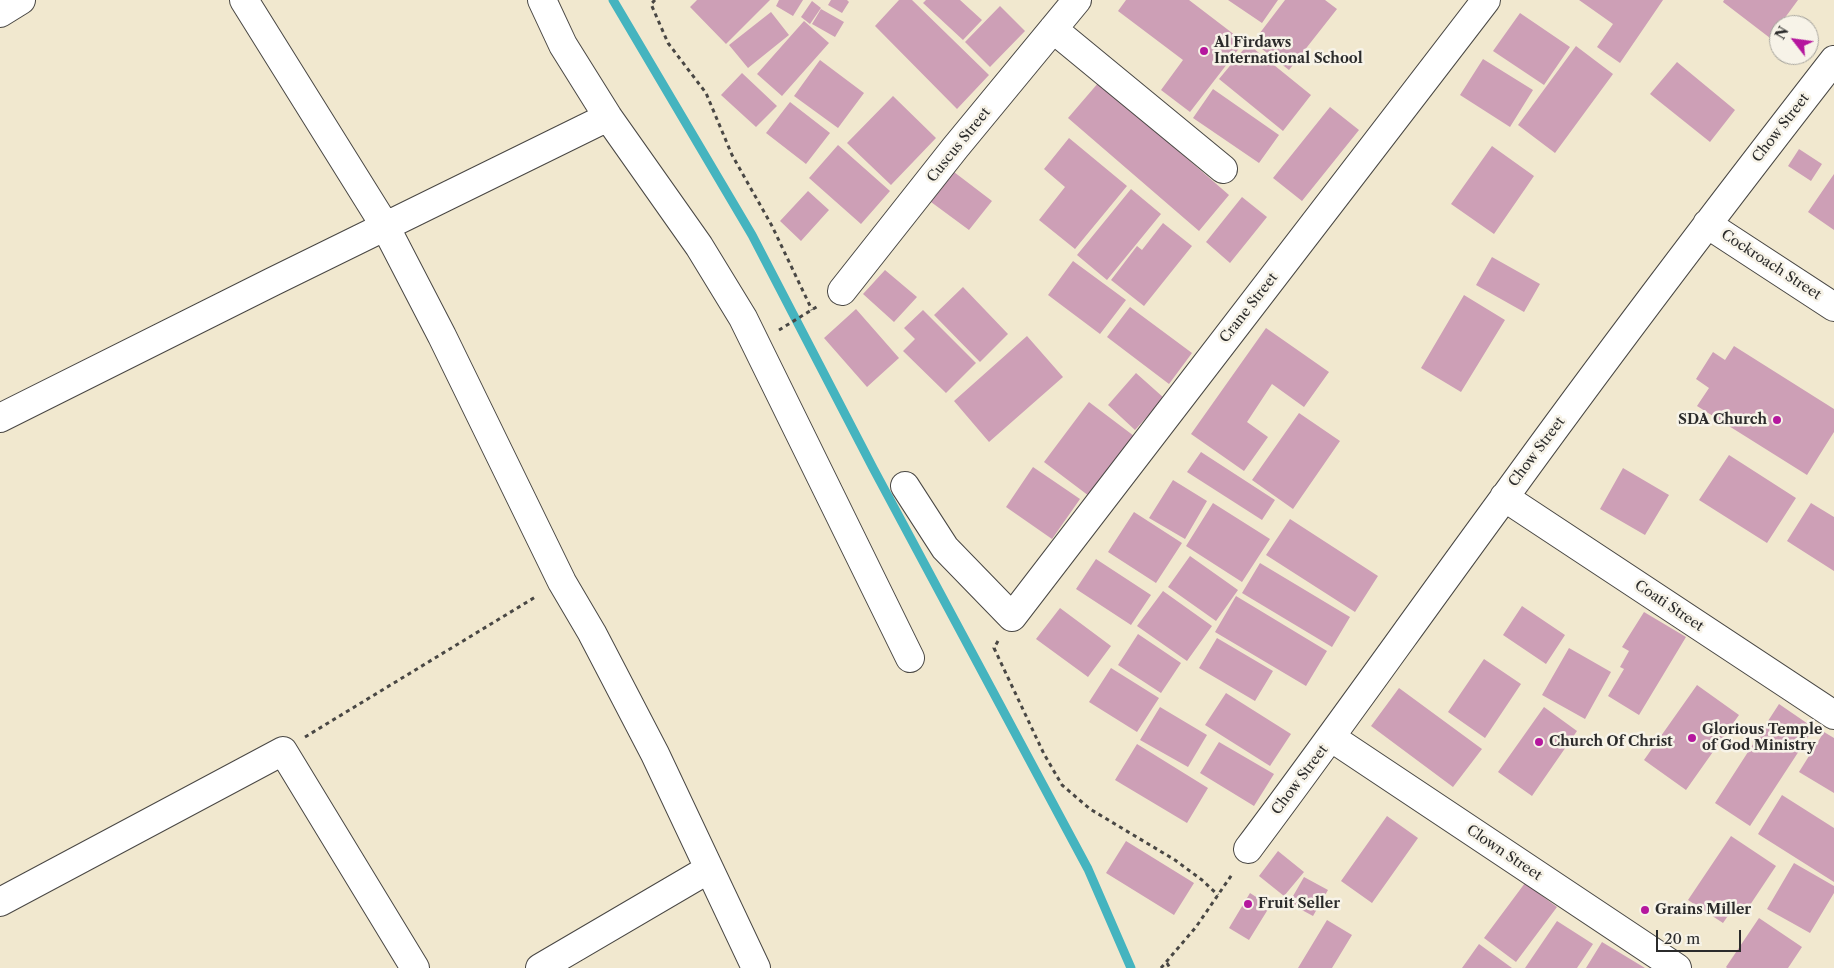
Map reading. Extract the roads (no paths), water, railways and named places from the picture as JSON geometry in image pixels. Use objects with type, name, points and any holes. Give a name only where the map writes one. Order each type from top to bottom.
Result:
[{"type":"street","points":[[0,13],[21,0]]},
{"type":"street","points":[[244,0],[385,226],[442,336],[562,582],[592,632],[650,745],[756,968]]},
{"type":"street","points":[[542,0],[563,45],[608,117],[699,246],[743,318],[910,658]]},
{"type":"street","name":"Cuscus Street","points":[[842,291],[955,148],[1077,0]]},
{"type":"street","name":"Crane Street","points":[[905,486],[945,548],[1012,617],[1486,0]]},
{"type":"street","points":[[1053,29],[1223,169]]},
{"type":"street","name":"Chow Street","points":[[1248,850],[1332,738],[1504,497],[1708,224],[1834,60]]},
{"type":"street","points":[[0,418],[608,117]]},
{"type":"street","name":"Cockroach Street","points":[[1708,224],[1834,307]]},
{"type":"street","name":"Coati Street","points":[[1504,497],[1834,715]]},
{"type":"street","name":"Clown Street","points":[[1332,738],[1677,968]]},
{"type":"street","points":[[0,902],[283,751],[415,968]]},
{"type":"street","points":[[540,968],[709,868]]},
{"type":"waterway","points":[[613,0],[752,235],[873,468],[1088,869],[1131,968]]},
{"type":"place","name":"Al Firdaws International School","points":[[1204,51]]},
{"type":"place","name":"SDA Church","points":[[1777,420]]},
{"type":"place","name":"Glorious Temple of God Ministry","points":[[1692,738]]},
{"type":"place","name":"Church Of Christ","points":[[1539,742]]},
{"type":"place","name":"Fruit Seller","points":[[1248,904]]},
{"type":"place","name":"Grains Miller","points":[[1645,910]]}]
